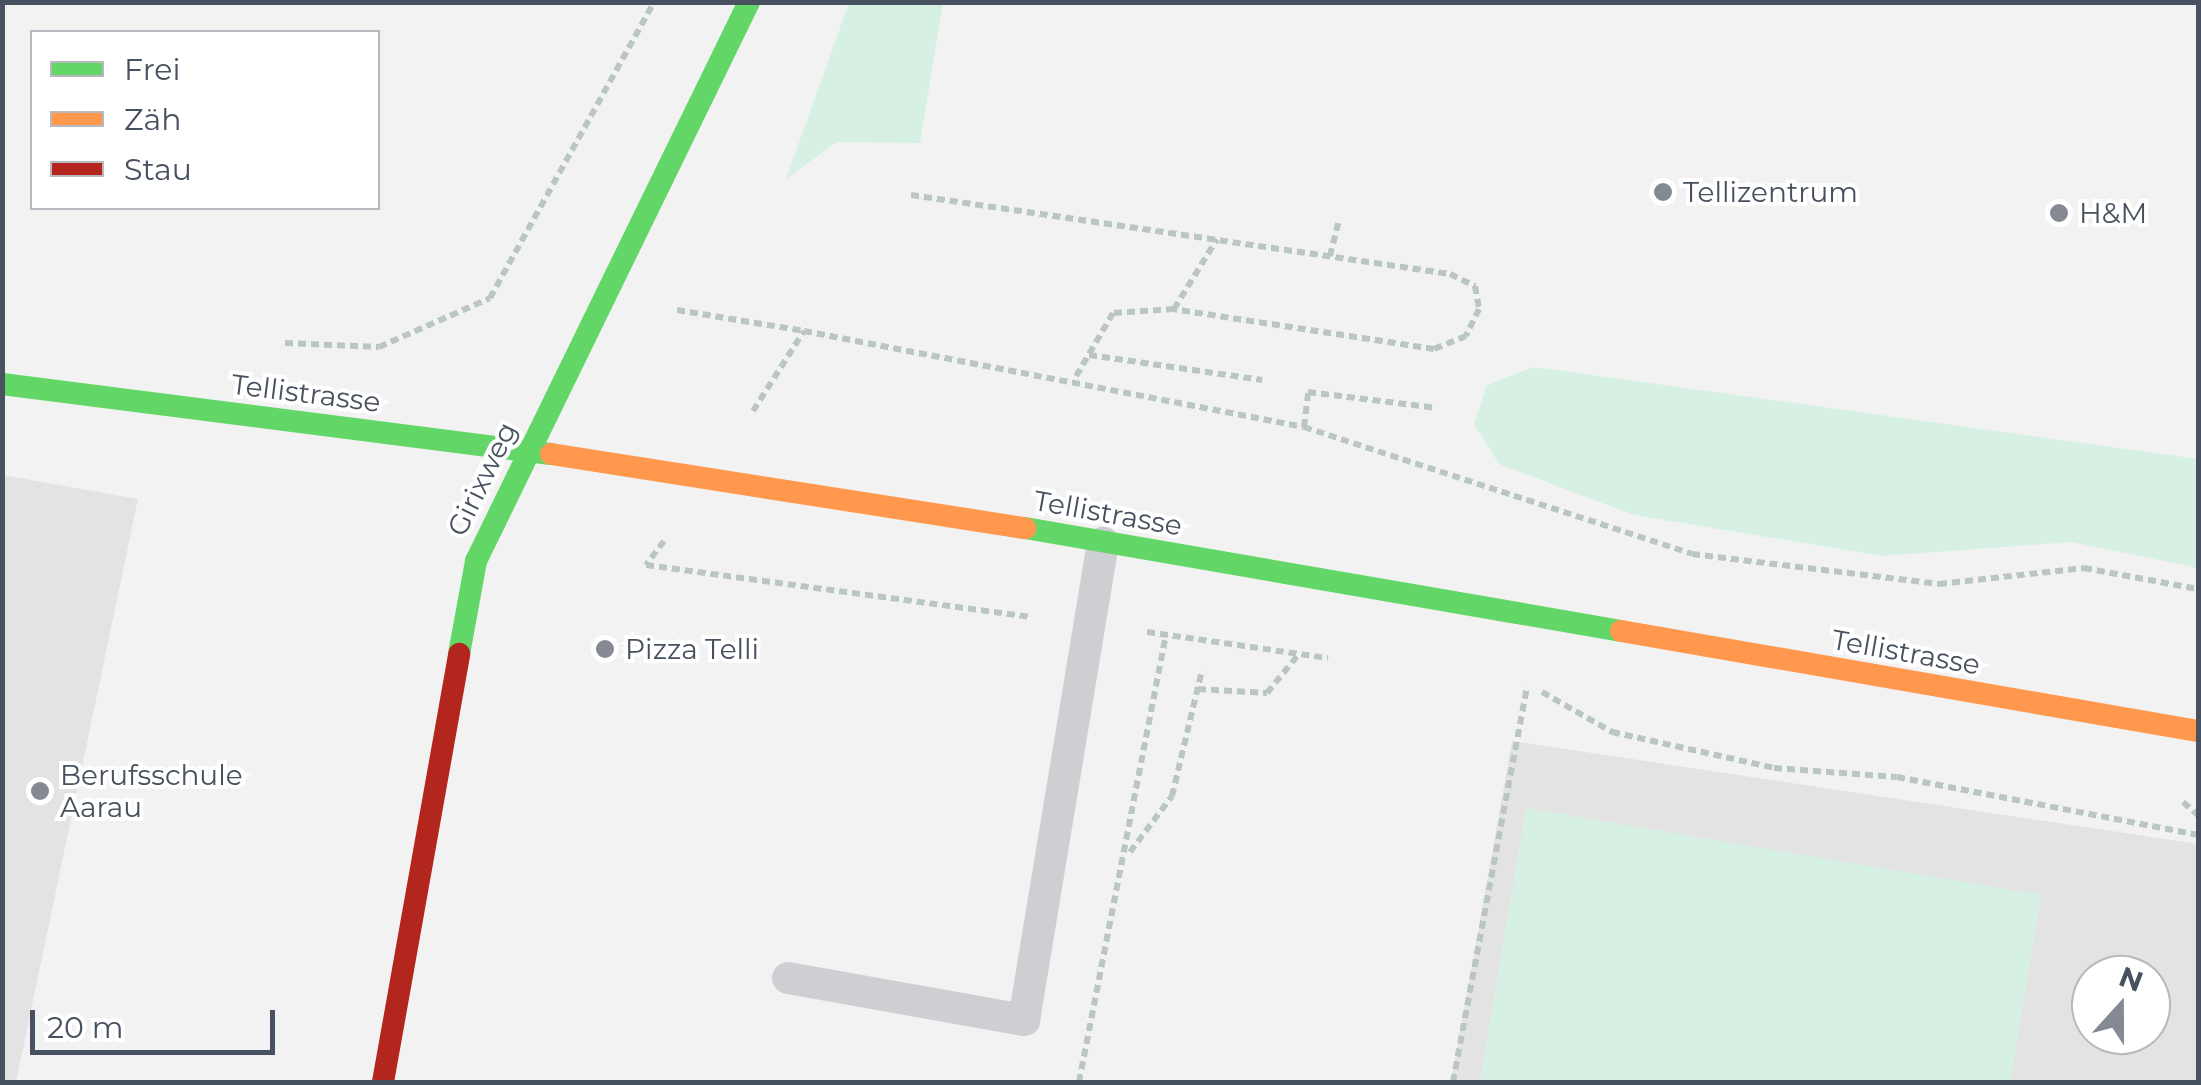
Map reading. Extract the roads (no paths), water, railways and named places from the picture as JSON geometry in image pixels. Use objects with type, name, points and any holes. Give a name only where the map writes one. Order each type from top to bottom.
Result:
[{"type":"main road","name":"Girixweg","points":[[383,1082],[476,560],[601,297],[746,9]]},
{"type":"main road","name":"Tellistrasse","points":[[2,384],[529,451],[1103,542],[2198,731]]},
{"type":"lane","points":[[713,2],[746,9]]},
{"type":"lane","points":[[788,978],[1024,1020],[1103,542]]},
{"type":"place","name":"Tellizentrum","points":[[1663,192]]},
{"type":"place","name":"H&M","points":[[2059,213]]},
{"type":"place","name":"Pizza Telli","points":[[605,649]]},
{"type":"place","name":"Berufsschule Aarau","points":[[40,791]]}]
